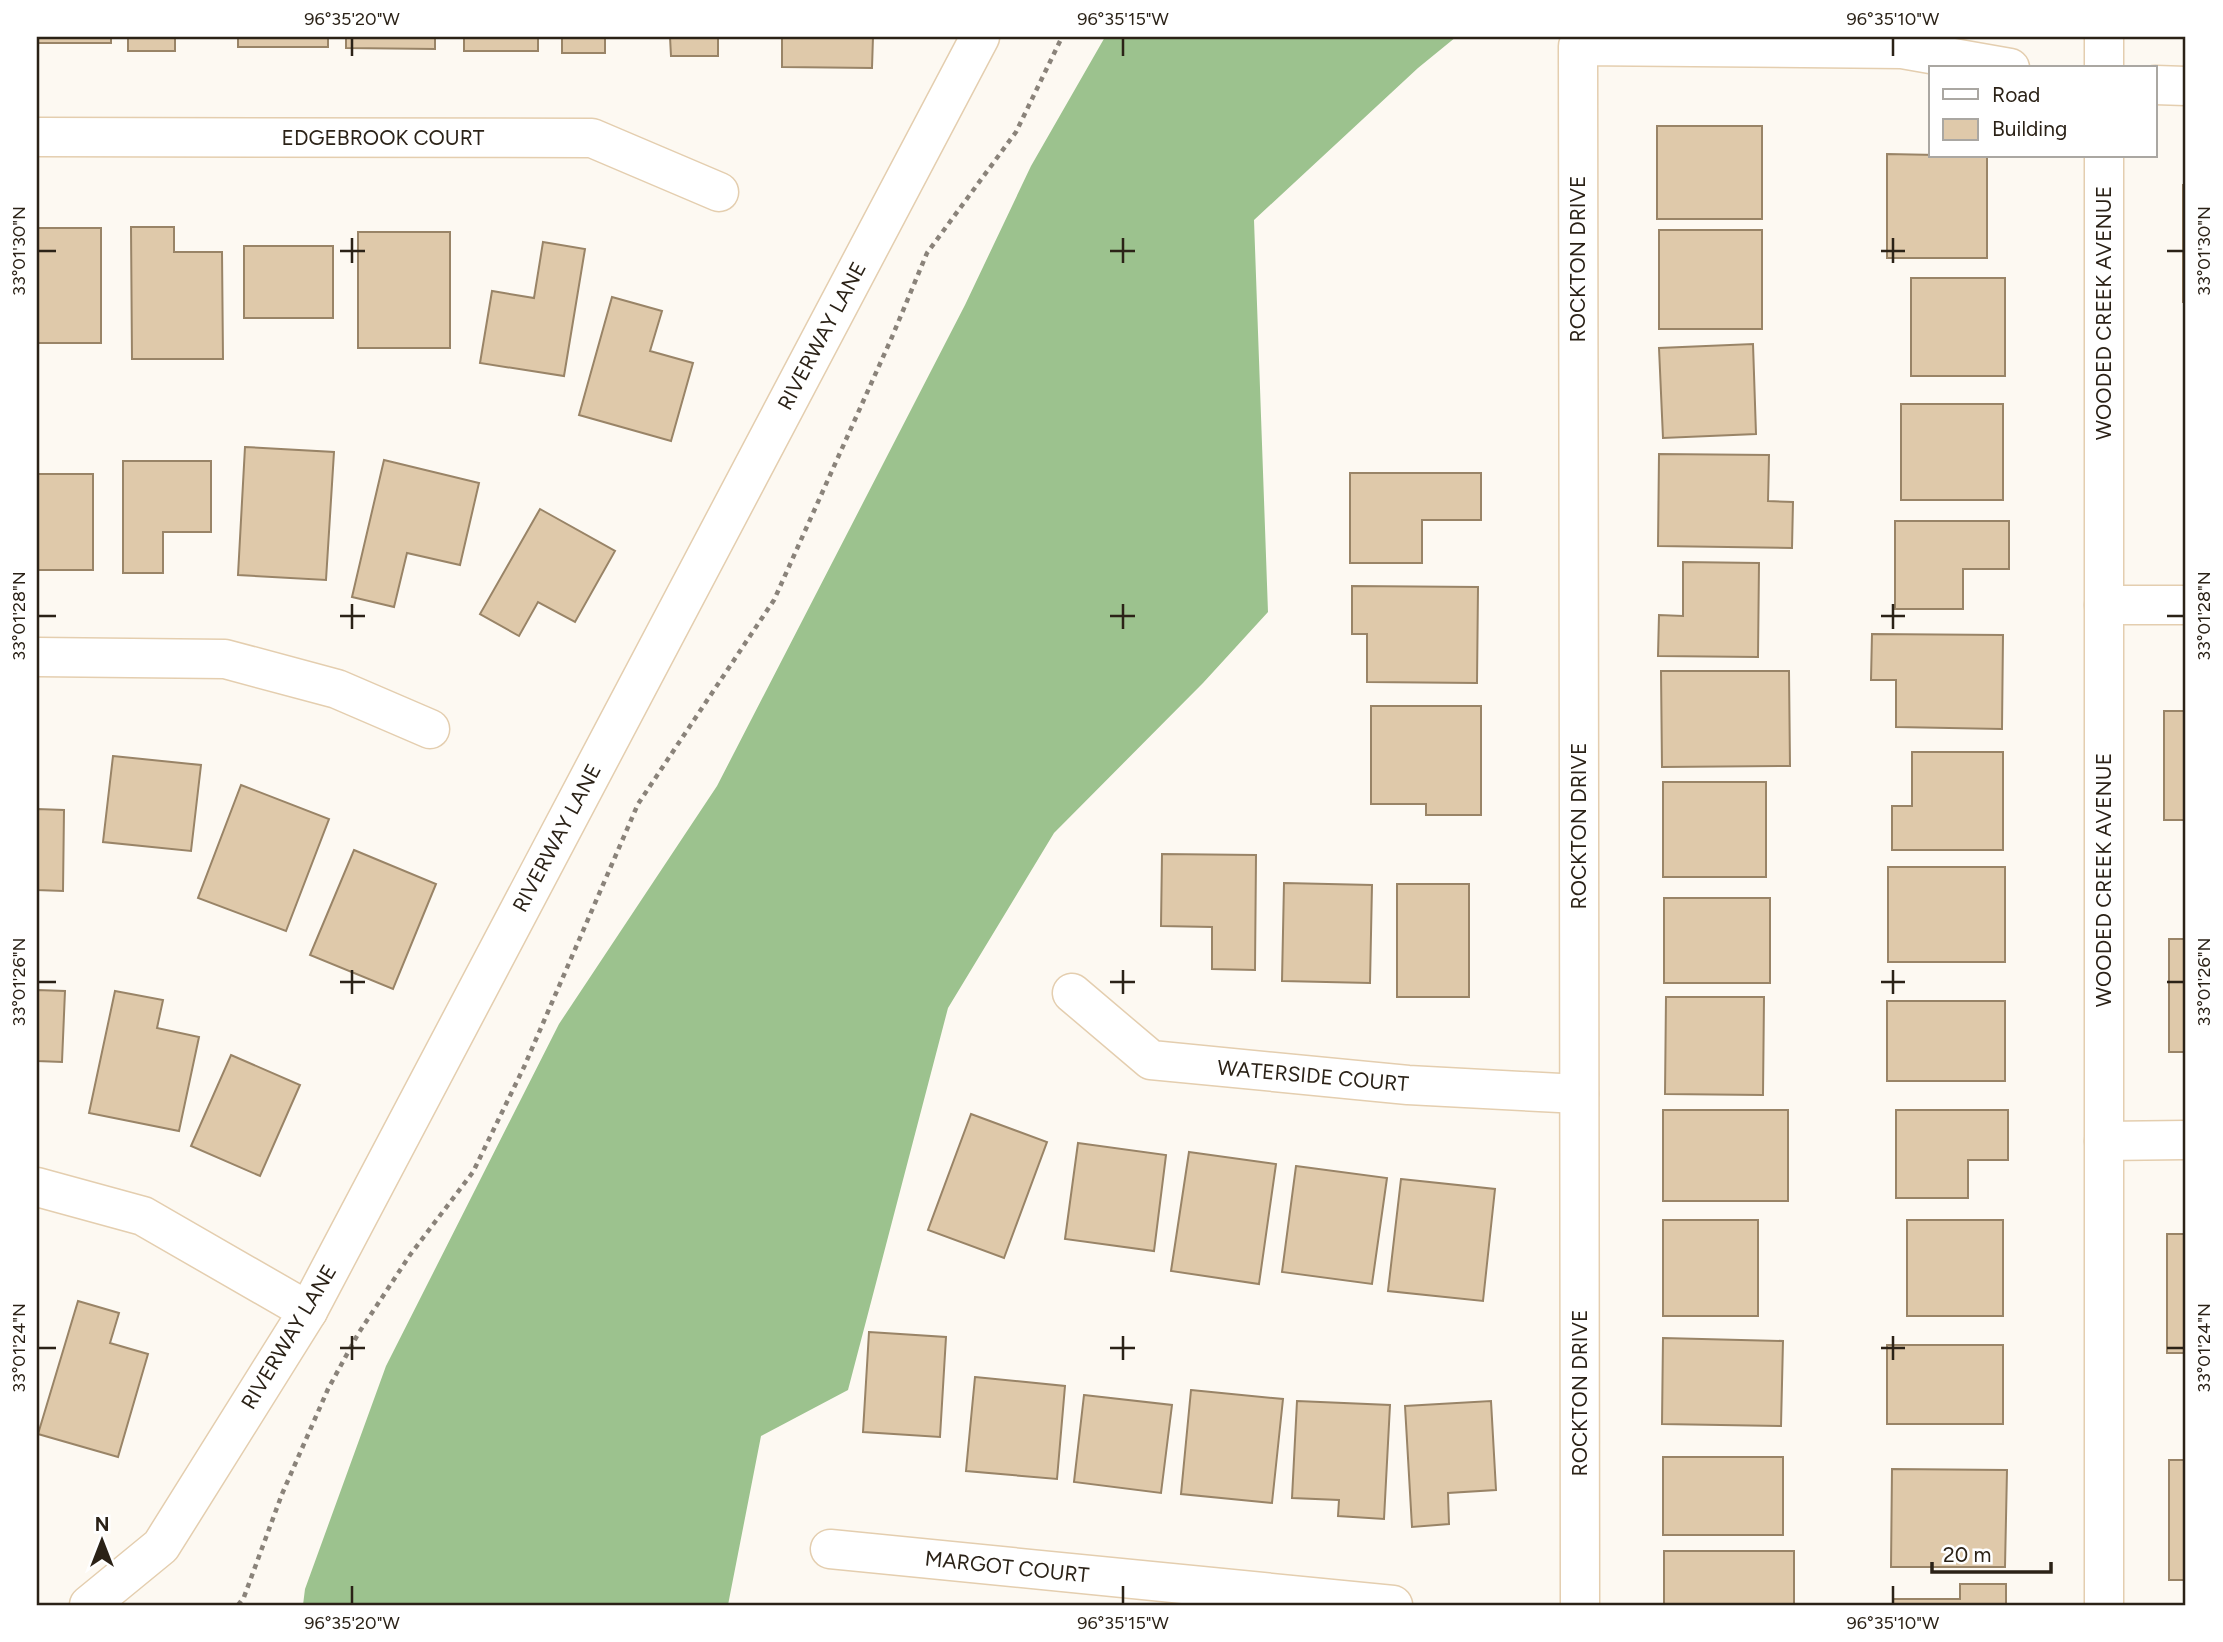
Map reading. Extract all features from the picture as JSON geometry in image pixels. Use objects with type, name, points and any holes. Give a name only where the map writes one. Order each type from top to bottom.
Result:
[{"type":"street","name":"RIVERWAY LANE","points":[[89,1605],[161,1546],[308,1311],[980,37]]},
{"type":"street","points":[[2104,37],[2104,66]]},
{"type":"street","name":"ROCKTON DRIVE","points":[[1580,1605],[1578,46],[1902,49],[1999,66]]},
{"type":"street","points":[[2156,85],[2186,86]]},
{"type":"street","name":"EDGEBROOK COURT","points":[[37,136],[592,138],[719,192]]},
{"type":"street","name":"WOODED CREEK AVENUE","points":[[2104,158],[2104,1605]]},
{"type":"street","points":[[2104,606],[2186,605]]},
{"type":"street","points":[[37,657],[225,659],[337,689],[430,729]]},
{"type":"street","name":"WATERSIDE COURT","points":[[1072,993],[1152,1060],[1408,1085],[1579,1094]]},
{"type":"street","points":[[2104,1141],[2186,1140]]},
{"type":"street","points":[[37,1187],[143,1216],[308,1311]]},
{"type":"street","name":"MARGOT COURT","points":[[830,1549],[1393,1605]]},
{"type":"path","points":[[238,1605],[244,1597],[282,1494],[328,1389],[358,1334],[410,1255],[473,1172],[524,1067],[638,804],[774,600],[927,253],[1016,131],[1062,37]]},
{"type":"green space","points":[[1105,37],[1456,37],[1418,68],[1254,220],[1268,612],[1203,683],[1054,833],[948,1008],[848,1390],[761,1436],[728,1605],[303,1605],[305,1589],[386,1366],[559,1024],[717,786],[965,305],[1031,166]]},
{"type":"building","points":[[37,37],[111,37],[111,43],[37,43]]},
{"type":"building","points":[[128,37],[175,37],[175,51],[128,51]]},
{"type":"building","points":[[238,37],[328,37],[328,47],[238,47]]},
{"type":"building","points":[[346,37],[435,37],[435,49],[346,48]]},
{"type":"building","points":[[464,37],[538,37],[538,51],[464,51]]},
{"type":"building","points":[[562,37],[605,37],[605,53],[562,53]]},
{"type":"building","points":[[670,37],[718,37],[718,56],[671,56]]},
{"type":"building","points":[[782,37],[873,37],[872,68],[782,67]]},
{"type":"building","points":[[1657,126],[1762,126],[1762,219],[1657,219]]},
{"type":"building","points":[[1887,154],[1929,155],[1929,158],[1987,158],[1987,258],[1887,258]]},
{"type":"building","points":[[2183,185],[2186,185],[2186,302],[2183,302]]},
{"type":"building","points":[[131,227],[174,227],[174,252],[222,252],[223,359],[132,359]]},
{"type":"building","points":[[37,228],[101,228],[101,343],[37,343]]},
{"type":"building","points":[[1659,230],[1762,230],[1762,329],[1659,329]]},
{"type":"building","points":[[358,232],[450,232],[450,348],[358,348]]},
{"type":"building","points":[[543,242],[585,249],[564,376],[480,363],[492,291],[534,298]]},
{"type":"building","points":[[244,246],[333,246],[333,318],[244,318]]},
{"type":"building","points":[[1911,278],[2005,278],[2005,376],[1911,376]]},
{"type":"building","points":[[612,297],[662,311],[650,351],[693,363],[671,441],[579,415]]},
{"type":"building","points":[[1753,344],[1756,434],[1663,438],[1659,348]]},
{"type":"building","points":[[1901,404],[2003,404],[2003,500],[1901,500]]},
{"type":"building","points":[[245,447],[334,452],[326,580],[238,575]]},
{"type":"building","points":[[1659,454],[1769,455],[1768,501],[1793,502],[1792,548],[1658,546]]},
{"type":"building","points":[[384,460],[479,483],[460,565],[407,553],[394,607],[352,597]]},
{"type":"building","points":[[123,461],[211,461],[211,532],[163,532],[163,573],[123,573]]},
{"type":"building","points":[[1350,473],[1481,473],[1481,520],[1422,520],[1422,563],[1350,563]]},
{"type":"building","points":[[37,474],[93,474],[93,570],[37,570]]},
{"type":"building","points":[[540,509],[615,551],[575,622],[538,602],[519,636],[480,614]]},
{"type":"building","points":[[1895,521],[2009,521],[2009,569],[1963,569],[1963,609],[1895,609]]},
{"type":"building","points":[[1683,562],[1759,563],[1758,657],[1658,656],[1659,615],[1683,616]]},
{"type":"building","points":[[1352,586],[1478,587],[1477,683],[1367,682],[1367,634],[1352,634]]},
{"type":"building","points":[[1872,634],[2003,635],[2002,729],[1896,727],[1896,680],[1871,680]]},
{"type":"building","points":[[1661,671],[1789,671],[1790,766],[1662,767]]},
{"type":"building","points":[[1371,706],[1481,706],[1481,815],[1426,815],[1426,804],[1371,804]]},
{"type":"building","points":[[2164,711],[2186,711],[2186,820],[2164,820]]},
{"type":"building","points":[[1912,752],[2003,752],[2003,850],[1892,850],[1892,806],[1912,806]]},
{"type":"building","points":[[113,756],[201,765],[191,851],[103,842]]},
{"type":"building","points":[[1663,782],[1766,782],[1766,877],[1663,877]]},
{"type":"building","points":[[241,785],[329,819],[286,931],[198,898]]},
{"type":"building","points":[[37,809],[64,810],[63,891],[37,890]]},
{"type":"building","points":[[354,850],[436,884],[393,989],[310,955]]},
{"type":"building","points":[[1162,854],[1256,855],[1255,970],[1212,969],[1212,927],[1161,926]]},
{"type":"building","points":[[1888,867],[2005,867],[2005,962],[1888,962]]},
{"type":"building","points":[[1284,883],[1372,885],[1370,983],[1282,981]]},
{"type":"building","points":[[1397,884],[1469,884],[1469,997],[1397,997]]},
{"type":"building","points":[[1664,898],[1770,898],[1770,983],[1664,983]]},
{"type":"building","points":[[2169,939],[2186,939],[2186,1052],[2169,1052]]},
{"type":"building","points":[[37,990],[65,991],[62,1062],[37,1061]]},
{"type":"building","points":[[115,991],[163,1000],[157,1028],[199,1037],[179,1131],[89,1113]]},
{"type":"building","points":[[1666,997],[1764,997],[1763,1095],[1665,1094]]},
{"type":"building","points":[[1887,1001],[2005,1001],[2005,1081],[1887,1081]]},
{"type":"building","points":[[231,1055],[300,1085],[260,1176],[191,1146]]},
{"type":"building","points":[[1663,1110],[1788,1110],[1788,1201],[1663,1201]]},
{"type":"building","points":[[1896,1110],[2008,1110],[2008,1160],[1968,1160],[1968,1198],[1896,1198]]},
{"type":"building","points":[[971,1114],[1047,1142],[1004,1258],[928,1230]]},
{"type":"building","points":[[1078,1143],[1166,1155],[1154,1251],[1065,1239]]},
{"type":"building","points":[[1189,1152],[1276,1164],[1259,1284],[1171,1271]]},
{"type":"building","points":[[1296,1166],[1387,1178],[1372,1284],[1282,1272]]},
{"type":"building","points":[[1401,1179],[1495,1189],[1483,1301],[1388,1291]]},
{"type":"building","points":[[1663,1220],[1758,1220],[1758,1316],[1663,1316]]},
{"type":"building","points":[[1907,1220],[2003,1220],[2003,1316],[1907,1316]]},
{"type":"building","points":[[2167,1234],[2186,1234],[2186,1353],[2167,1353]]},
{"type":"building","points":[[78,1301],[119,1313],[110,1343],[148,1354],[118,1457],[38,1434]]},
{"type":"building","points":[[869,1332],[946,1337],[940,1437],[863,1432]]},
{"type":"building","points":[[1663,1338],[1783,1341],[1781,1426],[1662,1424]]},
{"type":"building","points":[[1887,1345],[2003,1345],[2003,1424],[1887,1424]]},
{"type":"building","points":[[975,1377],[1065,1386],[1057,1479],[966,1471]]},
{"type":"building","points":[[1191,1390],[1283,1399],[1272,1503],[1181,1494]]},
{"type":"building","points":[[1084,1395],[1172,1405],[1161,1493],[1074,1482]]},
{"type":"building","points":[[1297,1401],[1390,1405],[1384,1519],[1338,1516],[1339,1500],[1292,1498]]},
{"type":"building","points":[[1491,1401],[1496,1490],[1448,1493],[1449,1524],[1412,1527],[1405,1406]]},
{"type":"building","points":[[1663,1457],[1783,1457],[1783,1535],[1663,1535]]},
{"type":"building","points":[[2169,1460],[2186,1460],[2186,1580],[2169,1580]]},
{"type":"building","points":[[1892,1469],[2007,1470],[2005,1567],[1891,1567]]},
{"type":"building","points":[[1664,1551],[1794,1551],[1794,1605],[1664,1605]]},
{"type":"building","points":[[1960,1584],[2006,1584],[2006,1605],[1893,1605],[1893,1599],[1960,1599]]}]
